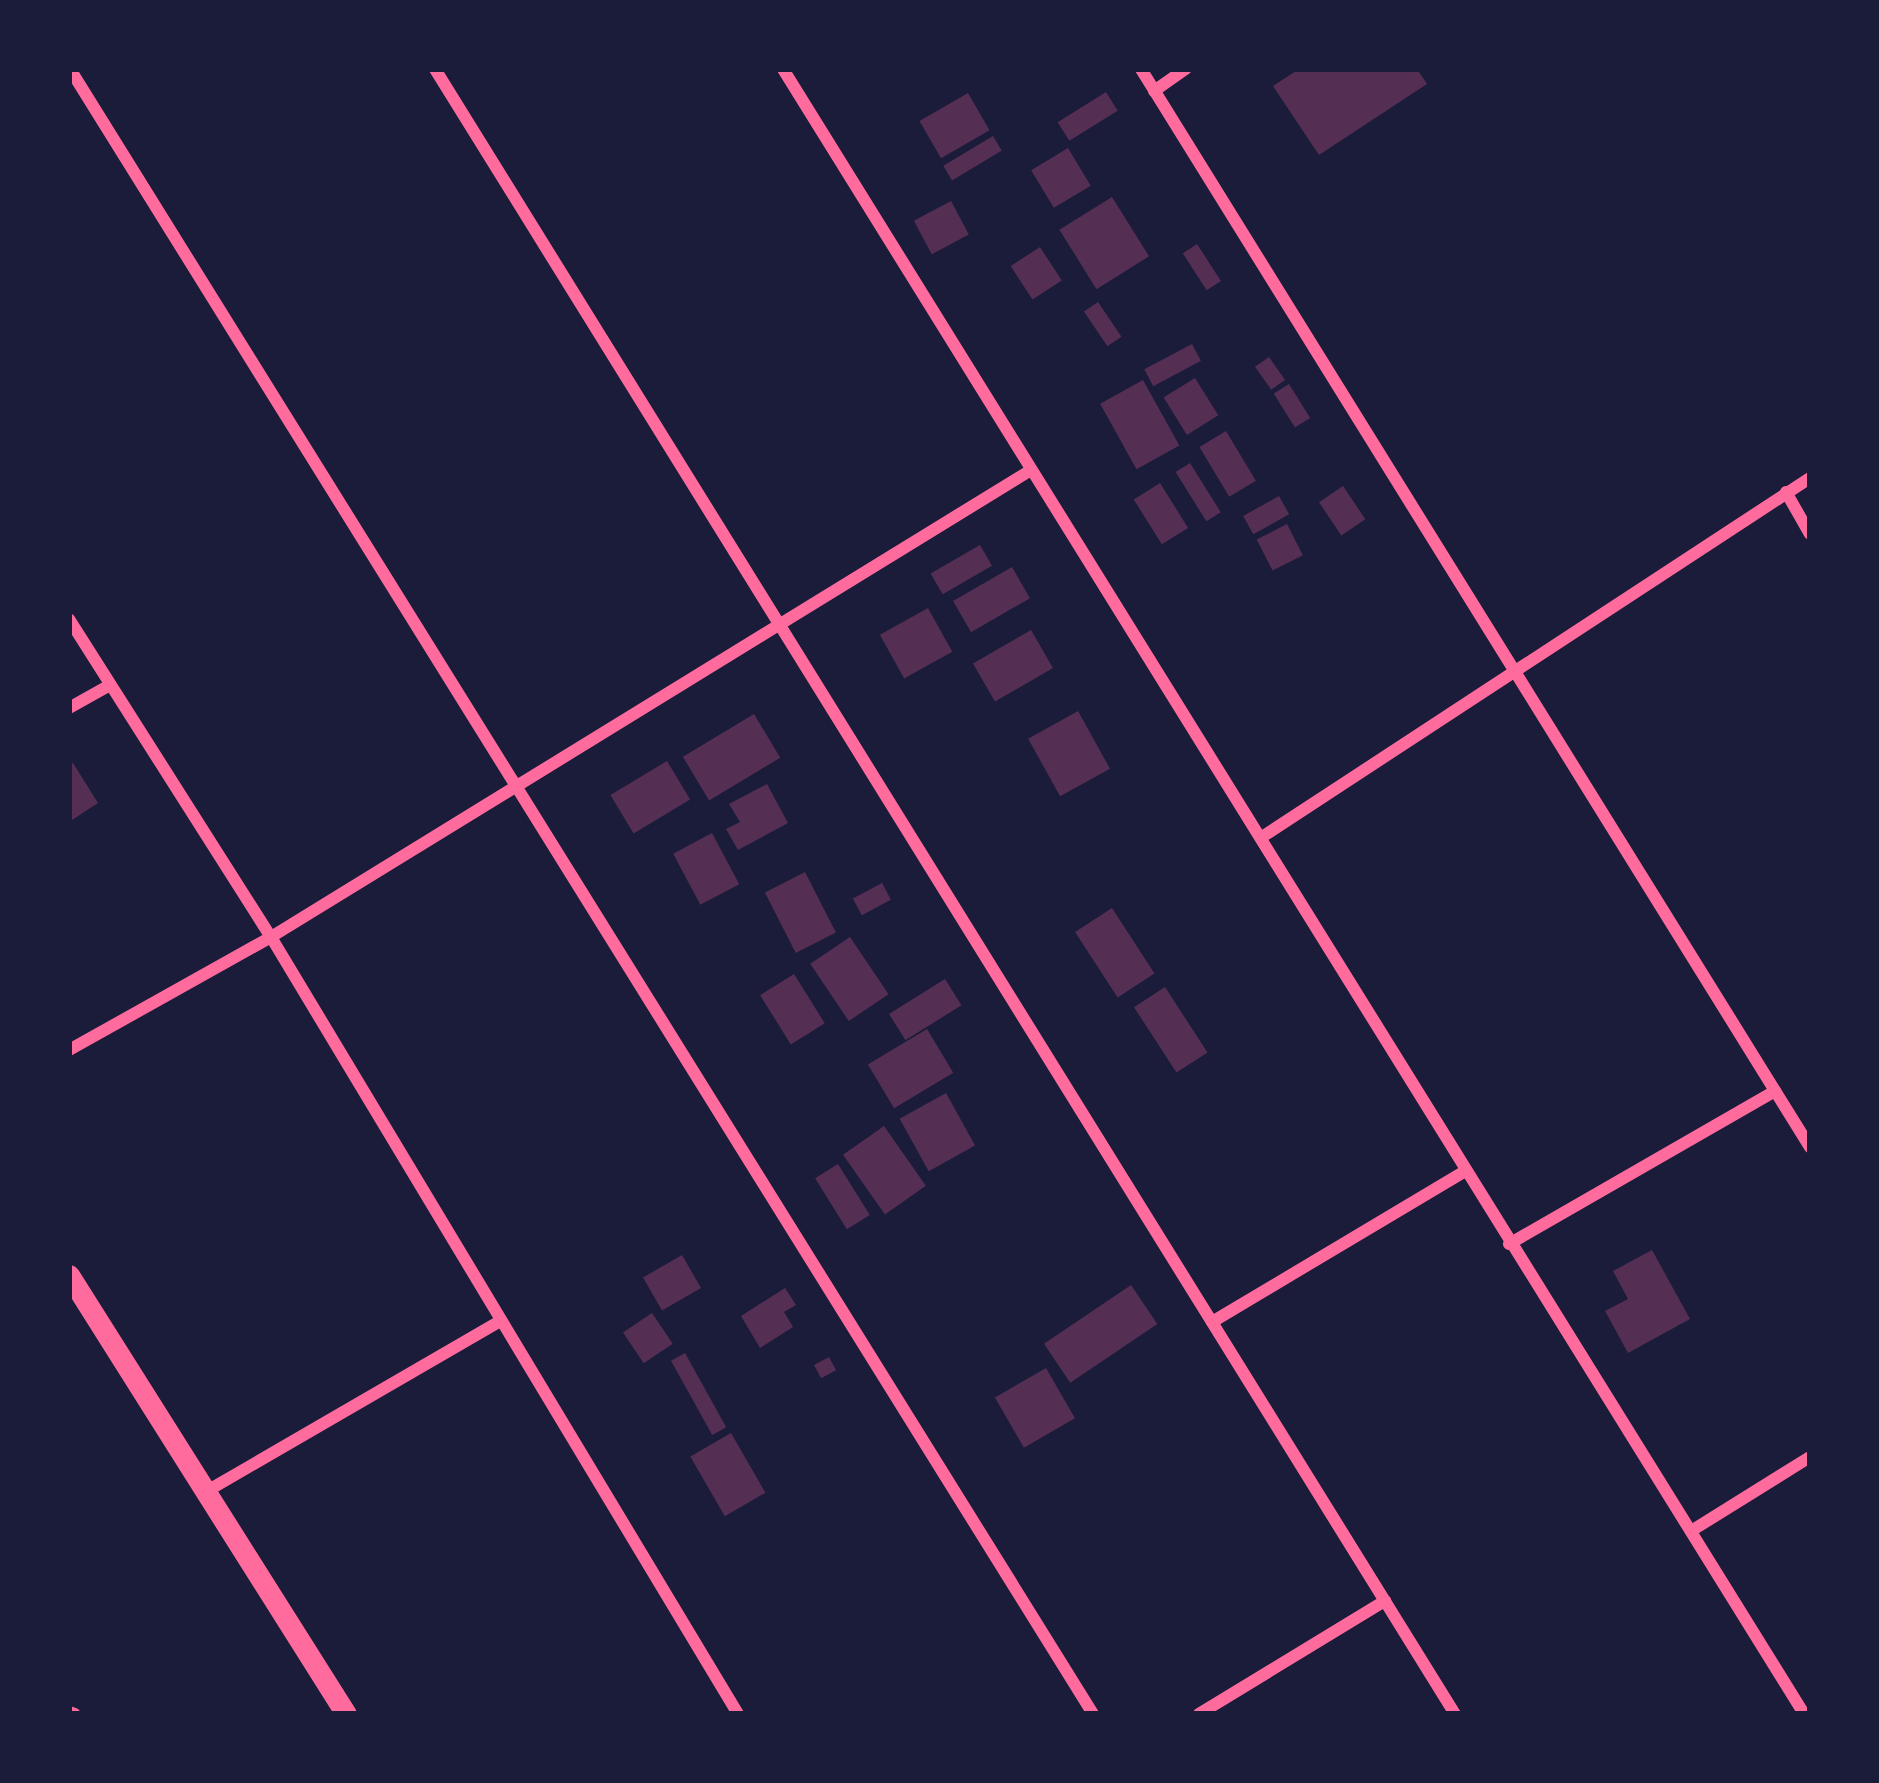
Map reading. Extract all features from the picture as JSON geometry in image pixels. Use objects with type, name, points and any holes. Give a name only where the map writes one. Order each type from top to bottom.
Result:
[{"type":"street","points":[[70,69],[1094,1714]]},
{"type":"street","points":[[435,69],[1455,1714]]},
{"type":"street","points":[[783,69],[1262,837],[1462,1173],[1804,1714]]},
{"type":"street","points":[[1141,69],[1514,678],[1810,1147]]},
{"type":"street","points":[[1154,91],[1186,69]]},
{"type":"street","points":[[69,1050],[271,937],[1031,470]]},
{"type":"street","points":[[1262,837],[1514,678],[1810,478]]},
{"type":"street","points":[[1786,492],[1810,534]]},
{"type":"street","points":[[69,620],[271,937],[498,1322],[739,1714]]},
{"type":"street","points":[[69,708],[110,685]]},
{"type":"street","points":[[1509,1244],[1775,1091]]},
{"type":"street","points":[[1212,1322],[1462,1173]]},
{"type":"street","points":[[69,1275],[346,1714]]},
{"type":"street","points":[[207,1491],[498,1322]]},
{"type":"street","points":[[1691,1531],[1810,1456]]},
{"type":"street","points":[[1199,1714],[1385,1601]]},
{"type":"building","points":[[1299,69],[1417,69],[1427,84],[1319,155],[1273,86]]},
{"type":"building","points":[[1106,92],[1118,111],[1069,141],[1058,122]]},
{"type":"building","points":[[968,93],[990,130],[941,158],[920,121]]},
{"type":"building","points":[[993,136],[1002,151],[952,180],[943,166]]},
{"type":"building","points":[[1068,148],[1091,186],[1054,208],[1031,170]]},
{"type":"building","points":[[1112,197],[1149,256],[1097,289],[1059,230]]},
{"type":"building","points":[[951,201],[969,235],[932,254],[914,221]]},
{"type":"building","points":[[1197,244],[1221,281],[1207,290],[1183,253]]},
{"type":"building","points":[[1040,247],[1062,281],[1032,300],[1011,266]]},
{"type":"building","points":[[1098,302],[1121,337],[1107,346],[1084,312]]},
{"type":"building","points":[[1192,344],[1201,361],[1153,386],[1144,369]]},
{"type":"building","points":[[1269,357],[1285,380],[1271,390],[1255,367]]},
{"type":"building","points":[[1195,378],[1218,415],[1187,435],[1164,398]]},
{"type":"building","points":[[1143,380],[1179,446],[1137,469],[1100,404]]},
{"type":"building","points":[[1289,384],[1310,418],[1295,427],[1274,394]]},
{"type":"building","points":[[1226,431],[1256,481],[1229,497],[1199,447]]},
{"type":"building","points":[[1190,463],[1221,512],[1206,521],[1176,472]]},
{"type":"building","points":[[1160,483],[1188,528],[1162,544],[1134,499]]},
{"type":"building","points":[[1343,486],[1365,519],[1341,535],[1319,502]]},
{"type":"building","points":[[1279,496],[1289,514],[1253,534],[1243,516]]},
{"type":"building","points":[[1287,524],[1303,555],[1273,571],[1257,539]]},
{"type":"building","points":[[980,545],[992,566],[943,594],[931,574]]},
{"type":"building","points":[[1012,567],[1030,598],[971,632],[953,601]]},
{"type":"building","points":[[928,608],[952,652],[904,678],[880,635]]},
{"type":"building","points":[[1031,630],[1053,668],[995,702],[973,664]]},
{"type":"building","points":[[1078,711],[1110,769],[1060,796],[1028,739]]},
{"type":"building","points":[[754,714],[780,758],[709,800],[683,757]]},
{"type":"building","points":[[667,761],[690,800],[634,834],[610,795]]},
{"type":"building","points":[[73,763],[98,803],[69,822],[69,765]]},
{"type":"building","points":[[767,784],[788,823],[738,850],[726,829],[740,822],[729,804]]},
{"type":"building","points":[[712,833],[739,884],[700,905],[673,854]]},
{"type":"building","points":[[805,872],[836,933],[796,953],[765,892]]},
{"type":"building","points":[[882,883],[891,900],[862,915],[853,898]]},
{"type":"building","points":[[1112,908],[1154,973],[1118,997],[1075,932]]},
{"type":"building","points":[[850,937],[889,994],[849,1021],[810,964]]},
{"type":"building","points":[[794,974],[825,1023],[791,1044],[760,995]]},
{"type":"building","points":[[945,979],[961,1005],[905,1040],[889,1014]]},
{"type":"building","points":[[1165,987],[1207,1052],[1176,1073],[1134,1007]]},
{"type":"building","points":[[927,1029],[953,1073],[894,1108],[868,1065]]},
{"type":"building","points":[[946,1093],[975,1145],[929,1171],[900,1119]]},
{"type":"building","points":[[884,1126],[926,1186],[885,1214],[843,1155]]},
{"type":"building","points":[[838,1164],[870,1215],[847,1229],[815,1178]]},
{"type":"building","points":[[1652,1250],[1690,1319],[1628,1353],[1605,1311],[1628,1299],[1613,1271]]},
{"type":"building","points":[[682,1255],[701,1288],[662,1310],[643,1278]]},
{"type":"building","points":[[1131,1285],[1157,1324],[1070,1383],[1044,1344]]},
{"type":"building","points":[[785,1288],[796,1305],[784,1312],[793,1327],[760,1348],[741,1316]]},
{"type":"building","points":[[652,1313],[673,1344],[644,1363],[623,1333]]},
{"type":"building","points":[[685,1353],[726,1427],[712,1435],[671,1361]]},
{"type":"building","points":[[829,1357],[836,1370],[821,1378],[814,1365]]},
{"type":"building","points":[[1046,1368],[1075,1418],[1024,1448],[995,1398]]},
{"type":"building","points":[[731,1433],[766,1493],[725,1516],[690,1456]]}]
